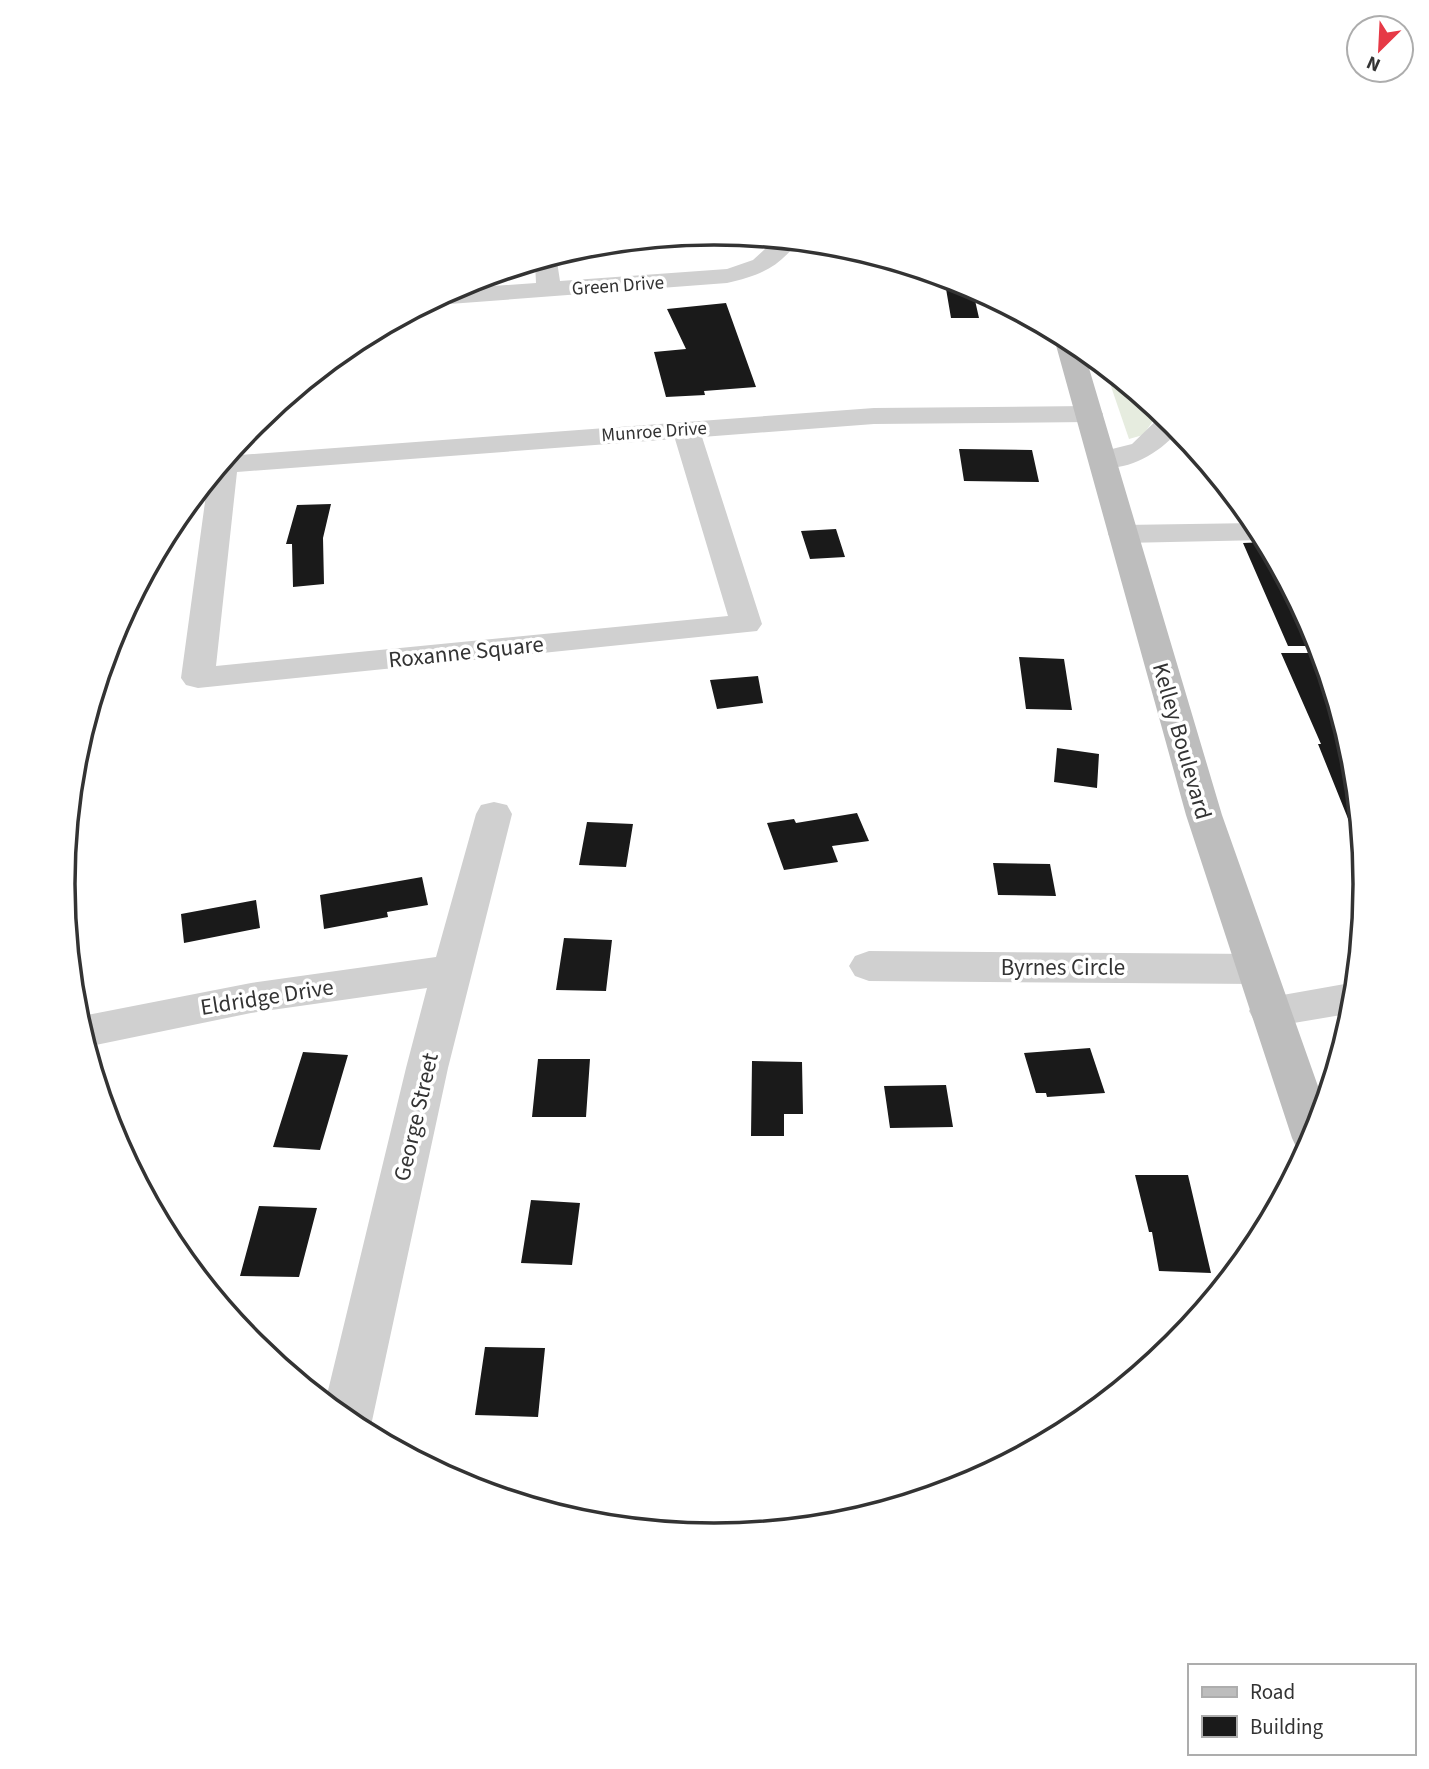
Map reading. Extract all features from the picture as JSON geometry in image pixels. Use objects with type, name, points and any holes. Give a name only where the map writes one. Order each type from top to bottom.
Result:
[{"type":"main road","name":"Kelley Boulevard","points":[[1072,354],[1204,815],[1308,1121]]},
{"type":"street","name":"Green Drive","points":[[466,296],[692,281],[743,273],[768,262],[779,249]]},
{"type":"street","points":[[547,268],[549,290]]},
{"type":"street","name":"Munroe Drive","points":[[233,464],[874,416],[1089,414]]},
{"type":"street","name":"Roxanne Square","points":[[220,479],[198,678],[746,624],[686,429]]},
{"type":"street","points":[[1102,460],[1134,456],[1165,430]]},
{"type":"street","points":[[1123,534],[1248,532]]},
{"type":"street","name":"George Street","points":[[349,1409],[427,1068],[494,814]]},
{"type":"street","name":"Byrnes Circle","points":[[869,966],[1256,969]]},
{"type":"street","name":"Eldridge Drive","points":[[93,1030],[251,998],[453,970]]},
{"type":"street","points":[[1270,1011],[1343,998]]},
{"type":"shaded area","points":[[1109,381],[1154,420],[1143,435],[1129,439]]},
{"type":"building","points":[[946,289],[975,301],[979,318],[951,318]]},
{"type":"building","points":[[726,303],[756,387],[704,391],[705,395],[666,397],[654,352],[686,349],[667,309]]},
{"type":"building","points":[[959,449],[1032,450],[1039,482],[964,481]]},
{"type":"building","points":[[331,504],[323,538],[324,584],[293,587],[292,544],[286,544],[297,505]]},
{"type":"building","points":[[836,529],[845,557],[810,559],[801,531]]},
{"type":"building","points":[[1243,543],[1254,543],[1288,602],[1307,646],[1288,646]]},
{"type":"building","points":[[1281,653],[1310,653],[1332,719],[1350,824],[1318,744],[1321,744]]},
{"type":"building","points":[[1019,657],[1064,659],[1072,710],[1026,709]]},
{"type":"building","points":[[758,676],[763,703],[717,709],[710,680]]},
{"type":"building","points":[[1057,748],[1099,754],[1097,788],[1054,782]]},
{"type":"building","points":[[857,813],[869,841],[832,846],[838,862],[784,870],[767,823],[794,819],[796,823]]},
{"type":"building","points":[[587,822],[633,824],[626,867],[579,865]]},
{"type":"building","points":[[993,863],[1050,864],[1056,896],[998,895]]},
{"type":"building","points":[[422,877],[428,905],[387,912],[388,917],[324,929],[320,895]]},
{"type":"building","points":[[256,900],[260,928],[184,943],[181,914]]},
{"type":"building","points":[[564,938],[612,940],[606,991],[556,990]]},
{"type":"building","points":[[1090,1048],[1105,1093],[1047,1097],[1046,1093],[1036,1093],[1024,1053]]},
{"type":"building","points":[[303,1052],[348,1055],[320,1150],[273,1147]]},
{"type":"building","points":[[538,1059],[590,1059],[586,1117],[532,1117]]},
{"type":"building","points":[[752,1061],[802,1062],[803,1114],[784,1114],[784,1136],[751,1136]]},
{"type":"building","points":[[946,1085],[953,1127],[890,1128],[884,1086]]},
{"type":"building","points":[[1135,1175],[1188,1175],[1211,1273],[1159,1271],[1152,1232],[1149,1232]]},
{"type":"building","points":[[531,1200],[580,1203],[572,1265],[521,1263]]},
{"type":"building","points":[[259,1206],[317,1208],[299,1277],[240,1276]]},
{"type":"building","points":[[485,1347],[545,1348],[538,1417],[475,1415]]}]
